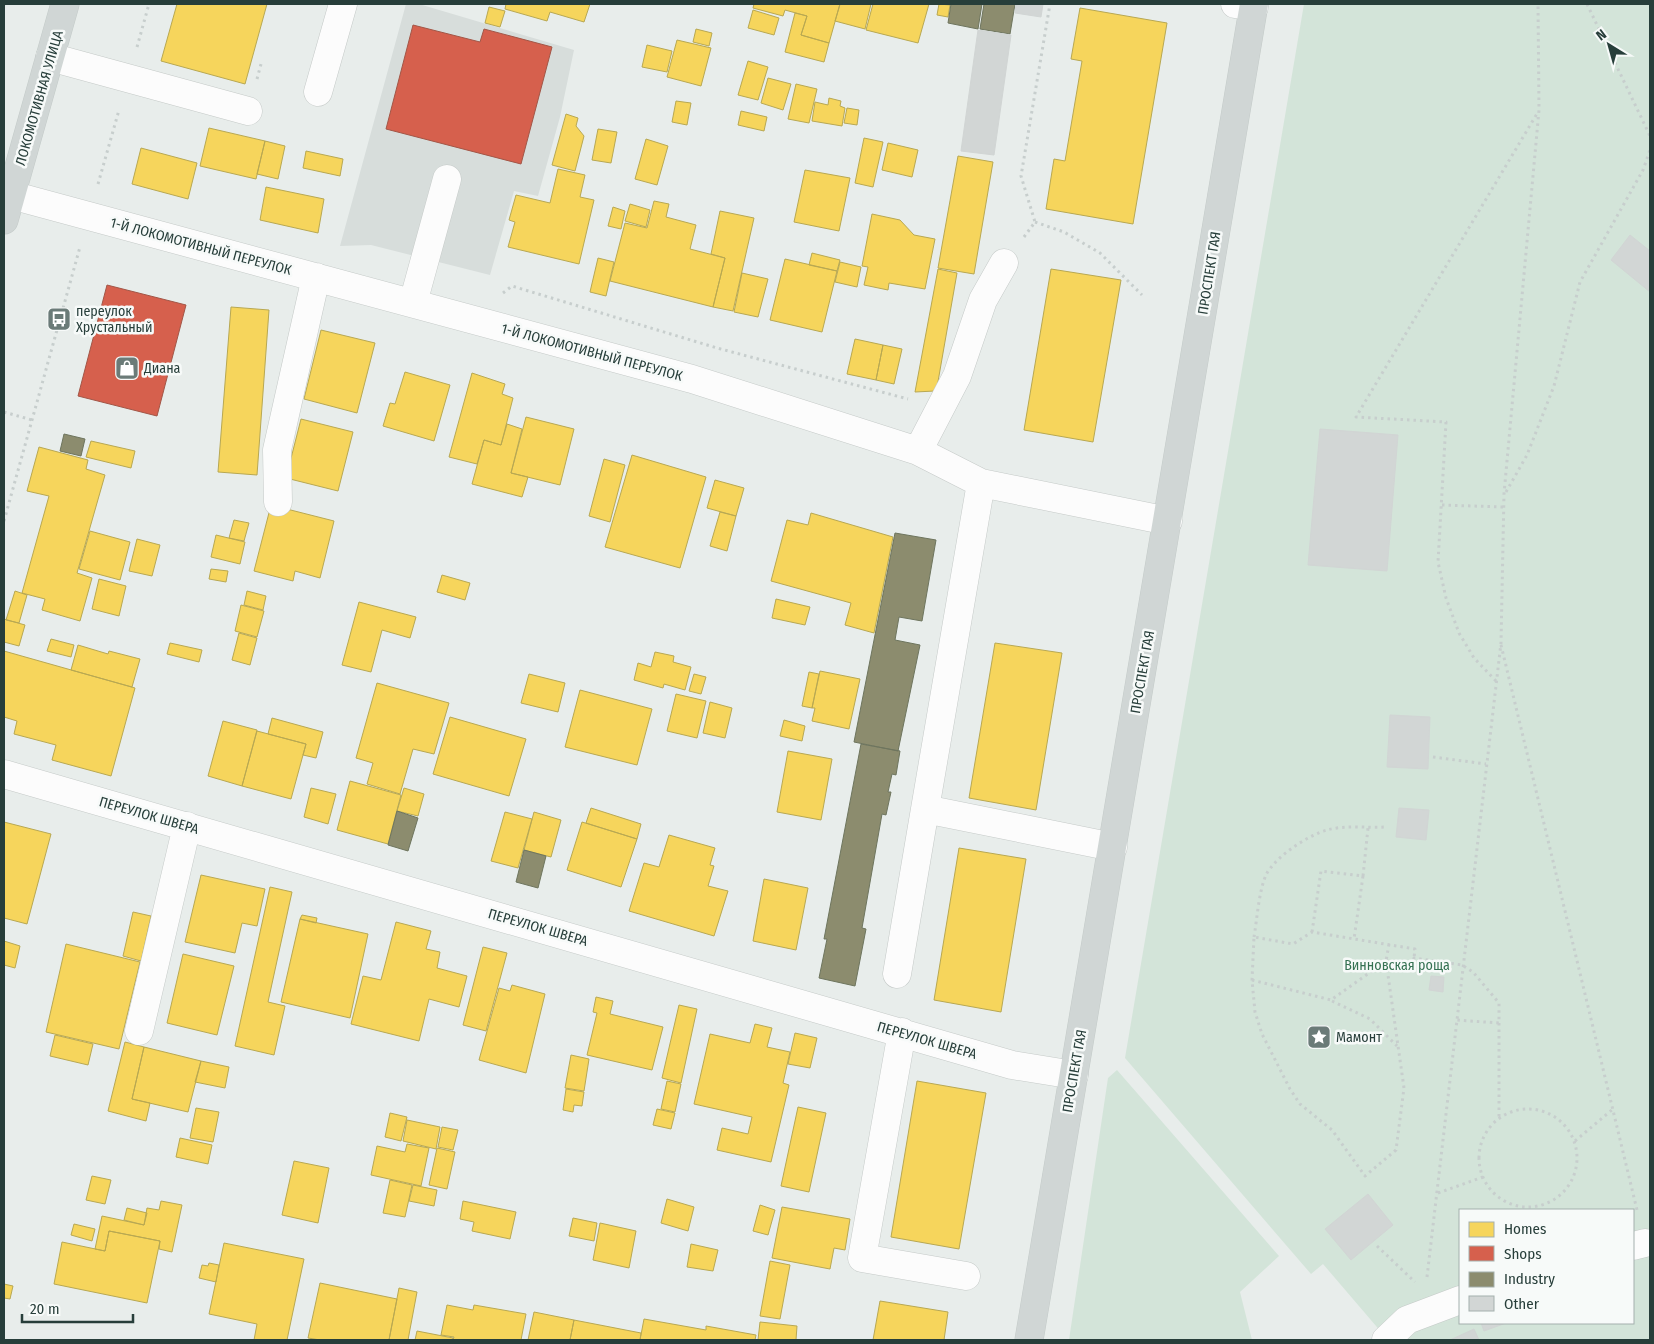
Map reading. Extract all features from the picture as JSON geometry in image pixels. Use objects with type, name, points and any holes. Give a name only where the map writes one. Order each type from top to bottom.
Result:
[{"type":"main road","name":"ЛОКОМОТИВНАЯ УЛИЦА","points":[[4,220],[65,4]]},
{"type":"main road","name":"ПРОСПЕКТ ГАЯ","points":[[1029,1340],[1168,521],[1248,5]]},
{"type":"street","points":[[318,92],[343,4]]},
{"type":"street","points":[[50,57],[248,111]]},
{"type":"street","points":[[413,303],[447,179]]},
{"type":"street","name":"1-Й ЛОКОМОТИВНЫЙ ПЕРЕУЛОК","points":[[11,195],[692,379],[918,451],[981,483],[1168,521]]},
{"type":"street","points":[[918,451],[957,376],[983,300],[1004,263]]},
{"type":"street","points":[[278,502],[277,450],[316,277]]},
{"type":"street","points":[[897,974],[981,483]]},
{"type":"street","name":"ПЕРЕУЛОК ШВЕРА","points":[[4,774],[1012,1065],[1074,1075]]},
{"type":"street","points":[[926,809],[1113,846]]},
{"type":"street","points":[[139,1031],[187,826]]},
{"type":"street","points":[[902,1032],[862,1258],[966,1276]]},
{"type":"street","points":[[1386,1340],[1407,1320],[1459,1300]]},
{"type":"path","points":[[4,522],[149,4]]},
{"type":"path","points":[[1035,222],[1021,176],[1050,4]]},
{"type":"path","points":[[1407,1320],[1428,1275],[1462,965],[1501,643],[1504,494],[1539,110],[1538,4]]},
{"type":"path","points":[[1588,4],[1650,136]]},
{"type":"path","points":[[1496,682],[1474,658],[1459,633],[1446,598],[1438,562],[1446,422],[1356,417],[1539,110]]},
{"type":"path","points":[[1504,494],[1527,455],[1554,386],[1580,282],[1643,170],[1650,150]]},
{"type":"path","points":[[1004,263],[1035,222]]},
{"type":"path","points":[[1035,222],[1064,232],[1100,253],[1142,296]]},
{"type":"path","points":[[472,319],[512,286],[717,348],[940,408]]},
{"type":"path","points":[[4,412],[32,420]]},
{"type":"path","points":[[1442,505],[1504,507]]},
{"type":"path","points":[[1501,643],[1613,1109],[1632,1209]]},
{"type":"path","points":[[1433,757],[1486,764]]},
{"type":"path","points":[[1385,827],[1328,830],[1294,848],[1275,864],[1267,874],[1263,885],[1254,938],[1252,980],[1255,1012],[1262,1034],[1290,1089],[1308,1112],[1332,1130],[1365,1176],[1396,1150],[1404,1088],[1386,961],[1389,944]]},
{"type":"path","points":[[1354,939],[1368,828]]},
{"type":"path","points":[[1312,932],[1321,871],[1363,876]]},
{"type":"path","points":[[1254,938],[1293,944],[1312,932],[1415,948],[1413,965],[1386,961],[1331,1000]]},
{"type":"path","points":[[1414,958],[1462,965],[1473,972],[1499,1003],[1499,1120]]},
{"type":"path","points":[[1252,980],[1331,1000],[1370,1019],[1398,1046]]},
{"type":"path","points":[[1456,1020],[1499,1023]]},
{"type":"path","points":[[1524,1109],[1540,1110],[1555,1117],[1567,1127],[1574,1141],[1578,1157],[1575,1174],[1567,1188],[1555,1200],[1540,1207],[1523,1208],[1507,1203],[1494,1194],[1483,1177],[1479,1165],[1480,1149],[1485,1134],[1509,1113],[1524,1109]]},
{"type":"path","points":[[1574,1141],[1613,1109]]},
{"type":"path","points":[[1438,1193],[1483,1177]]},
{"type":"path","points":[[1634,1219],[1639,1245]]},
{"type":"path","points":[[1377,1246],[1421,1288]]},
{"type":"shaded area","points":[[406,4],[419,4],[574,50],[560,117],[538,196],[514,191],[490,275],[371,245],[340,246]]},
{"type":"green space","name":"Винновская роща","points":[[1304,4],[1650,4],[1650,1340],[1388,1340],[1323,1264],[1311,1274],[1125,1058]]},
{"type":"green space","points":[[1117,1070],[1279,1256],[1240,1292],[1252,1340],[1069,1340],[1108,1078]]},
{"type":"building: Homes","points":[[177,4],[267,4],[245,84],[161,61]]},
{"type":"building: Homes","points":[[506,4],[590,4],[584,22],[550,12],[547,21],[505,9]]},
{"type":"building: Homes","points":[[754,4],[840,4],[829,43],[801,35],[807,16],[785,10],[783,16],[753,8]]},
{"type":"building: Homes","points":[[840,4],[871,4],[865,29],[835,21]]},
{"type":"building: Homes","points":[[873,4],[929,4],[918,43],[866,30]]},
{"type":"building: Homes","points":[[939,4],[950,5],[948,17],[937,15]]},
{"type":"building: Homes","points":[[489,7],[505,11],[500,27],[485,23]]},
{"type":"building: Homes","points":[[1080,8],[1167,23],[1133,224],[1046,209],[1054,159],[1065,161],[1082,61],[1071,59]]},
{"type":"building: Homes","points":[[753,10],[779,18],[774,35],[748,28]]},
{"type":"building: Homes","points":[[795,13],[807,16],[801,35],[829,43],[824,62],[785,52]]},
{"type":"building: Homes","points":[[696,29],[712,33],[709,46],[693,42]]},
{"type":"building: Homes","points":[[677,40],[711,48],[701,86],[667,77]]},
{"type":"building: Homes","points":[[647,45],[672,51],[667,72],[642,67]]},
{"type":"building: Homes","points":[[748,61],[768,67],[758,100],[738,95]]},
{"type":"building: Homes","points":[[768,78],[791,84],[783,110],[761,103]]},
{"type":"building: Homes","points":[[796,84],[817,89],[809,123],[788,119]]},
{"type":"building: Homes","points":[[829,98],[841,101],[840,106],[845,108],[842,126],[812,121],[815,102],[828,105]]},
{"type":"building: Homes","points":[[676,101],[691,103],[687,125],[672,122]]},
{"type":"building: Homes","points":[[847,108],[859,110],[857,125],[844,123]]},
{"type":"building: Homes","points":[[741,111],[767,117],[764,131],[738,125]]},
{"type":"building: Homes","points":[[566,114],[578,118],[576,126],[584,136],[575,171],[552,165]]},
{"type":"building: Homes","points":[[209,128],[265,141],[256,179],[200,166]]},
{"type":"building: Homes","points":[[598,129],[617,132],[611,163],[592,160]]},
{"type":"building: Homes","points":[[864,138],[883,142],[873,187],[855,183]]},
{"type":"building: Homes","points":[[646,139],[668,146],[657,185],[635,179]]},
{"type":"building: Homes","points":[[265,141],[285,146],[278,179],[257,174]]},
{"type":"building: Homes","points":[[888,143],[918,150],[912,177],[882,170]]},
{"type":"building: Homes","points":[[141,148],[197,163],[188,199],[132,184]]},
{"type":"building: Homes","points":[[306,151],[343,159],[340,176],[303,168]]},
{"type":"building: Homes","points":[[958,156],[993,162],[974,274],[938,268]]},
{"type":"building: Homes","points":[[558,169],[585,175],[580,197],[594,200],[579,264],[508,247],[515,222],[509,220],[516,195],[550,203]]},
{"type":"building: Homes","points":[[805,170],[850,178],[839,231],[794,222]]},
{"type":"building: Homes","points":[[266,187],[324,199],[318,233],[260,220]]},
{"type":"building: Homes","points":[[654,201],[669,204],[666,217],[696,225],[690,249],[725,258],[713,307],[610,281],[625,223],[647,228]]},
{"type":"building: Homes","points":[[630,204],[650,210],[646,227],[625,221]]},
{"type":"building: Homes","points":[[613,207],[625,211],[621,229],[608,226]]},
{"type":"building: Homes","points":[[720,211],[754,218],[733,311],[713,307],[725,258],[711,254]]},
{"type":"building: Homes","points":[[872,214],[900,220],[914,235],[935,239],[925,289],[889,283],[888,290],[864,285],[868,267],[862,266]]},
{"type":"building: Homes","points":[[812,253],[840,260],[837,271],[809,265]]},
{"type":"building: Homes","points":[[598,258],[614,262],[606,296],[590,292]]},
{"type":"building: Homes","points":[[785,259],[837,271],[822,332],[770,320]]},
{"type":"building: Homes","points":[[840,262],[861,267],[857,287],[835,282]]},
{"type":"building: Homes","points":[[938,269],[957,273],[936,393],[935,391],[915,392]]},
{"type":"building: Homes","points":[[1051,269],[1121,280],[1093,442],[1024,430]]},
{"type":"building: Homes","points":[[742,273],[768,279],[758,317],[734,312]]},
{"type":"building: Homes","points":[[231,307],[269,310],[257,475],[218,472]]},
{"type":"building: Homes","points":[[321,330],[375,343],[357,413],[304,399]]},
{"type":"building: Homes","points":[[855,339],[883,345],[876,380],[847,374]]},
{"type":"building: Homes","points":[[883,345],[902,349],[894,384],[876,380]]},
{"type":"building: Homes","points":[[405,372],[450,385],[434,441],[383,426],[390,403],[395,404]]},
{"type":"building: Homes","points":[[472,373],[505,384],[502,394],[513,398],[501,445],[484,440],[477,464],[449,457]]},
{"type":"building: Homes","points":[[526,417],[574,429],[560,485],[511,473]]},
{"type":"building: Homes","points":[[301,419],[353,432],[338,491],[286,478]]},
{"type":"building: Homes","points":[[507,424],[522,429],[511,473],[528,477],[522,497],[472,484],[484,440],[501,445]]},
{"type":"building: Homes","points":[[91,441],[135,451],[131,468],[86,457]]},
{"type":"building: Homes","points":[[39,447],[88,460],[86,469],[105,475],[77,573],[92,578],[80,621],[42,610],[45,599],[22,593],[49,496],[27,491]]},
{"type":"building: Homes","points":[[632,455],[706,477],[680,568],[605,547]]},
{"type":"building: Homes","points":[[604,459],[625,465],[610,522],[589,516]]},
{"type":"building: Homes","points":[[715,480],[744,488],[736,516],[707,508]]},
{"type":"building: Homes","points":[[271,505],[334,521],[320,578],[295,571],[293,581],[254,571]]},
{"type":"building: Homes","points":[[720,512],[736,516],[727,551],[710,546]]},
{"type":"building: Homes","points":[[811,513],[893,537],[874,633],[845,625],[851,603],[771,581],[787,520],[808,525]]},
{"type":"building: Homes","points":[[234,520],[249,523],[244,541],[229,538]]},
{"type":"building: Homes","points":[[90,531],[130,542],[120,580],[79,569]]},
{"type":"building: Homes","points":[[216,535],[245,542],[240,564],[211,557]]},
{"type":"building: Homes","points":[[137,539],[160,545],[152,576],[129,571]]},
{"type":"building: Homes","points":[[211,569],[228,571],[226,582],[209,579]]},
{"type":"building: Homes","points":[[442,575],[470,583],[465,600],[437,592]]},
{"type":"building: Homes","points":[[99,579],[126,586],[119,616],[92,609]]},
{"type":"building: Homes","points":[[15,591],[27,595],[19,623],[6,620]]},
{"type":"building: Homes","points":[[247,591],[266,596],[263,610],[244,605]]},
{"type":"building: Homes","points":[[776,599],[810,607],[805,625],[772,618]]},
{"type":"building: Homes","points":[[359,602],[416,617],[410,638],[382,630],[371,672],[342,665]]},
{"type":"building: Homes","points":[[241,605],[264,611],[257,637],[235,631]]},
{"type":"building: Homes","points":[[4,619],[25,625],[19,646],[4,642]]},
{"type":"building: Homes","points":[[239,633],[257,638],[250,665],[232,660]]},
{"type":"building: Homes","points":[[51,639],[74,645],[71,657],[47,651]]},
{"type":"building: Homes","points":[[170,643],[202,650],[199,662],[167,654]]},
{"type":"building: Homes","points":[[995,643],[1062,653],[1036,810],[969,798]]},
{"type":"building: Homes","points":[[78,645],[108,654],[109,651],[140,659],[132,687],[71,670]]},
{"type":"building: Homes","points":[[4,651],[135,688],[111,776],[52,760],[56,745],[14,734],[17,721],[4,717]]},
{"type":"building: Homes","points":[[655,652],[674,656],[673,662],[691,667],[685,690],[664,684],[663,688],[634,680],[638,663],[651,667]]},
{"type":"building: Homes","points":[[820,671],[860,679],[849,729],[812,721],[815,708],[812,708]]},
{"type":"building: Homes","points":[[809,672],[819,674],[812,708],[802,706]]},
{"type":"building: Homes","points":[[529,674],[565,683],[558,712],[521,703]]},
{"type":"building: Homes","points":[[694,674],[706,677],[701,694],[689,691]]},
{"type":"building: Homes","points":[[377,683],[449,703],[434,754],[413,749],[400,794],[367,784],[373,763],[356,758]]},
{"type":"building: Homes","points":[[580,690],[652,709],[637,765],[565,747]]},
{"type":"building: Homes","points":[[676,694],[706,701],[697,738],[667,731]]},
{"type":"building: Homes","points":[[710,702],[732,708],[725,738],[703,733]]},
{"type":"building: Homes","points":[[450,717],[526,739],[509,796],[433,774]]},
{"type":"building: Homes","points":[[272,718],[323,732],[316,758],[303,755],[306,744],[268,734]]},
{"type":"building: Homes","points":[[784,720],[805,726],[802,741],[780,736]]},
{"type":"building: Homes","points":[[223,721],[257,730],[242,786],[208,776]]},
{"type":"building: Homes","points":[[257,731],[306,744],[291,799],[242,786]]},
{"type":"building: Homes","points":[[788,751],[832,759],[821,820],[777,812]]},
{"type":"building: Homes","points":[[350,781],[401,795],[388,844],[337,830]]},
{"type":"building: Homes","points":[[311,788],[336,794],[328,824],[304,817]]},
{"type":"building: Homes","points":[[404,788],[424,794],[418,816],[397,811]]},
{"type":"building: Homes","points":[[591,808],[641,824],[637,839],[586,823]]},
{"type":"building: Homes","points":[[505,812],[532,819],[518,868],[491,861]]},
{"type":"building: Homes","points":[[534,812],[561,820],[551,857],[524,850]]},
{"type":"building: Homes","points":[[4,822],[51,834],[27,924],[4,918]]},
{"type":"building: Homes","points":[[582,822],[637,839],[621,887],[567,870]]},
{"type":"building: Homes","points":[[669,835],[715,848],[710,865],[714,866],[708,886],[728,891],[714,936],[629,911],[644,863],[659,867]]},
{"type":"building: Homes","points":[[959,848],[1026,859],[1001,1012],[934,1000]]},
{"type":"building: Homes","points":[[201,875],[265,889],[257,926],[242,923],[235,953],[185,942]]},
{"type":"building: Homes","points":[[764,879],[808,888],[796,950],[753,941]]},
{"type":"building: Homes","points":[[270,887],[292,892],[268,1002],[285,1006],[274,1055],[235,1046]]},
{"type":"building: Homes","points":[[133,912],[151,916],[141,961],[123,956]]},
{"type":"building: Homes","points":[[302,915],[317,918],[316,923],[300,919]]},
{"type":"building: Homes","points":[[300,919],[368,934],[350,1018],[281,1002]]},
{"type":"building: Homes","points":[[396,922],[431,931],[426,949],[440,952],[437,968],[467,976],[459,1007],[429,999],[419,1041],[351,1024],[363,976],[381,980]]},
{"type":"building: Homes","points":[[4,941],[20,946],[15,968],[4,965]]},
{"type":"building: Homes","points":[[66,944],[140,962],[119,1049],[46,1032]]},
{"type":"building: Homes","points":[[483,947],[507,953],[486,1031],[463,1025]]},
{"type":"building: Homes","points":[[183,954],[234,966],[217,1035],[167,1023]]},
{"type":"building: Homes","points":[[512,985],[545,994],[526,1073],[479,1060],[499,988],[510,991]]},
{"type":"building: Homes","points":[[596,997],[613,1001],[610,1014],[663,1027],[652,1070],[587,1055],[597,1013],[593,1012]]},
{"type":"building: Homes","points":[[679,1005],[697,1009],[681,1083],[662,1078]]},
{"type":"building: Homes","points":[[755,1024],[772,1028],[767,1047],[790,1052],[783,1083],[789,1085],[771,1162],[717,1150],[722,1128],[748,1134],[752,1117],[694,1104],[710,1034],[750,1043]]},
{"type":"building: Homes","points":[[795,1033],[817,1038],[810,1068],[788,1064]]},
{"type":"building: Homes","points":[[55,1035],[93,1044],[88,1065],[50,1056]]},
{"type":"building: Homes","points":[[125,1042],[144,1047],[132,1099],[150,1103],[146,1121],[108,1111]]},
{"type":"building: Homes","points":[[144,1047],[201,1061],[188,1112],[132,1099]]},
{"type":"building: Homes","points":[[571,1055],[589,1059],[584,1091],[565,1088]]},
{"type":"building: Homes","points":[[201,1061],[229,1067],[225,1088],[195,1082]]},
{"type":"building: Homes","points":[[667,1081],[681,1084],[675,1112],[661,1109]]},
{"type":"building: Homes","points":[[917,1081],[986,1093],[959,1249],[891,1237]]},
{"type":"building: Homes","points":[[566,1089],[584,1092],[582,1106],[574,1105],[573,1112],[563,1110]]},
{"type":"building: Homes","points":[[798,1107],[826,1113],[809,1192],[781,1186]]},
{"type":"building: Homes","points":[[196,1108],[219,1112],[213,1142],[190,1138]]},
{"type":"building: Homes","points":[[657,1109],[675,1113],[671,1129],[653,1125]]},
{"type":"building: Homes","points":[[390,1113],[407,1117],[401,1141],[385,1137]]},
{"type":"building: Homes","points":[[407,1120],[440,1127],[436,1149],[403,1141]]},
{"type":"building: Homes","points":[[442,1127],[458,1130],[453,1150],[438,1147]]},
{"type":"building: Homes","points":[[180,1138],[212,1145],[208,1164],[176,1157]]},
{"type":"building: Homes","points":[[407,1144],[429,1148],[421,1186],[371,1175],[377,1146],[405,1152]]},
{"type":"building: Homes","points":[[437,1148],[455,1152],[447,1189],[429,1185]]},
{"type":"building: Homes","points":[[294,1161],[329,1168],[318,1223],[282,1215]]},
{"type":"building: Homes","points":[[92,1176],[111,1180],[105,1204],[86,1200]]},
{"type":"building: Homes","points":[[390,1180],[412,1185],[405,1217],[383,1213]]},
{"type":"building: Homes","points":[[413,1185],[437,1190],[434,1206],[409,1201]]},
{"type":"building: Homes","points":[[667,1199],[694,1207],[688,1231],[661,1223]]},
{"type":"building: Homes","points":[[161,1201],[182,1205],[172,1252],[159,1249],[160,1241],[109,1231],[105,1251],[95,1249],[102,1216],[144,1225],[147,1208],[159,1210]]},
{"type":"building: Homes","points":[[463,1201],[516,1212],[510,1239],[472,1231],[474,1222],[460,1219]]},
{"type":"building: Homes","points":[[760,1205],[775,1210],[768,1235],[753,1231]]},
{"type":"building: Homes","points":[[782,1207],[850,1219],[845,1250],[834,1248],[830,1269],[772,1258]]},
{"type":"building: Homes","points":[[127,1208],[147,1213],[144,1225],[124,1220]]},
{"type":"building: Homes","points":[[573,1218],[597,1223],[594,1241],[569,1236]]},
{"type":"building: Homes","points":[[600,1223],[636,1231],[629,1268],[593,1260]]},
{"type":"building: Homes","points":[[74,1224],[95,1229],[92,1241],[71,1235]]},
{"type":"building: Homes","points":[[109,1231],[160,1241],[147,1303],[54,1284],[62,1242],[105,1251]]},
{"type":"building: Homes","points":[[224,1243],[304,1259],[287,1340],[254,1340],[257,1324],[209,1314]]},
{"type":"building: Homes","points":[[691,1244],[718,1250],[713,1271],[687,1267]]},
{"type":"building: Homes","points":[[770,1261],[790,1265],[780,1319],[760,1316]]},
{"type":"building: Homes","points":[[209,1263],[219,1265],[216,1282],[199,1278],[202,1265],[208,1266]]},
{"type":"building: Homes","points":[[320,1283],[397,1299],[389,1340],[320,1340],[308,1338]]},
{"type":"building: Homes","points":[[4,1284],[13,1286],[10,1299],[4,1298]]},
{"type":"building: Homes","points":[[399,1288],[417,1292],[408,1340],[389,1340]]},
{"type":"building: Homes","points":[[880,1301],[948,1312],[944,1340],[873,1340]]},
{"type":"building: Homes","points":[[447,1305],[473,1310],[474,1305],[526,1314],[521,1340],[453,1340],[454,1337],[441,1335]]},
{"type":"building: Homes","points":[[534,1312],[574,1320],[570,1340],[528,1340]]},
{"type":"building: Homes","points":[[644,1319],[706,1330],[706,1326],[756,1335],[755,1340],[640,1340]]},
{"type":"building: Homes","points":[[574,1320],[641,1333],[640,1340],[570,1340]]},
{"type":"building: Homes","points":[[760,1322],[797,1326],[796,1340],[758,1340]]},
{"type":"building: Homes","points":[[417,1331],[453,1338],[452,1340],[415,1340]]},
{"type":"building: Shops","points":[[413,25],[480,42],[484,29],[552,47],[521,164],[386,129]]},
{"type":"building: Shops","name":"Диана","points":[[107,285],[186,305],[157,416],[78,396]]},
{"type":"building: Industry","points":[[951,4],[982,4],[978,29],[948,23]]},
{"type":"building: Industry","points":[[984,4],[1015,4],[1010,34],[980,29]]},
{"type":"building: Industry","points":[[64,434],[85,439],[81,456],[60,451]]},
{"type":"building: Industry","points":[[895,533],[936,540],[922,621],[899,617],[895,640],[920,645],[898,751],[854,742]]},
{"type":"building: Industry","points":[[861,744],[900,751],[896,775],[892,774],[888,792],[891,792],[886,815],[882,814],[862,928],[866,929],[855,986],[819,978],[827,939],[824,939]]},
{"type":"building: Industry","points":[[397,811],[418,818],[408,851],[388,845]]},
{"type":"building: Industry","points":[[524,850],[546,856],[538,888],[516,882]]},
{"type":"building: Other","points":[[1016,4],[1043,4],[1041,17],[1015,13]]},
{"type":"building: Other","points":[[978,30],[1011,35],[994,155],[961,151]]},
{"type":"building: Other","points":[[1630,235],[1650,251],[1650,292],[1611,260]]},
{"type":"building: Other","points":[[1320,429],[1398,435],[1387,571],[1308,565]]},
{"type":"building: Other","points":[[1390,715],[1430,717],[1428,769],[1387,767]]},
{"type":"building: Other","points":[[1399,808],[1429,810],[1426,840],[1396,837]]},
{"type":"building: Other","points":[[1431,976],[1444,977],[1443,992],[1429,990]]},
{"type":"building: Other","points":[[1368,1194],[1393,1225],[1351,1260],[1325,1229]]},
{"type":"building: Other","points":[[1481,1324],[1503,1324],[1484,1331]]},
{"type":"building: Other","points":[[1474,1329],[1479,1340],[1450,1340]]},
{"type":"tram line","points":[[4,9],[5,4]]},
{"type":"place","name":"переулок Хрустальный","points":[[59,319]]},
{"type":"place","name":"Диана","points":[[127,368]]},
{"type":"place","name":"Мамонт","points":[[1319,1037]]}]
